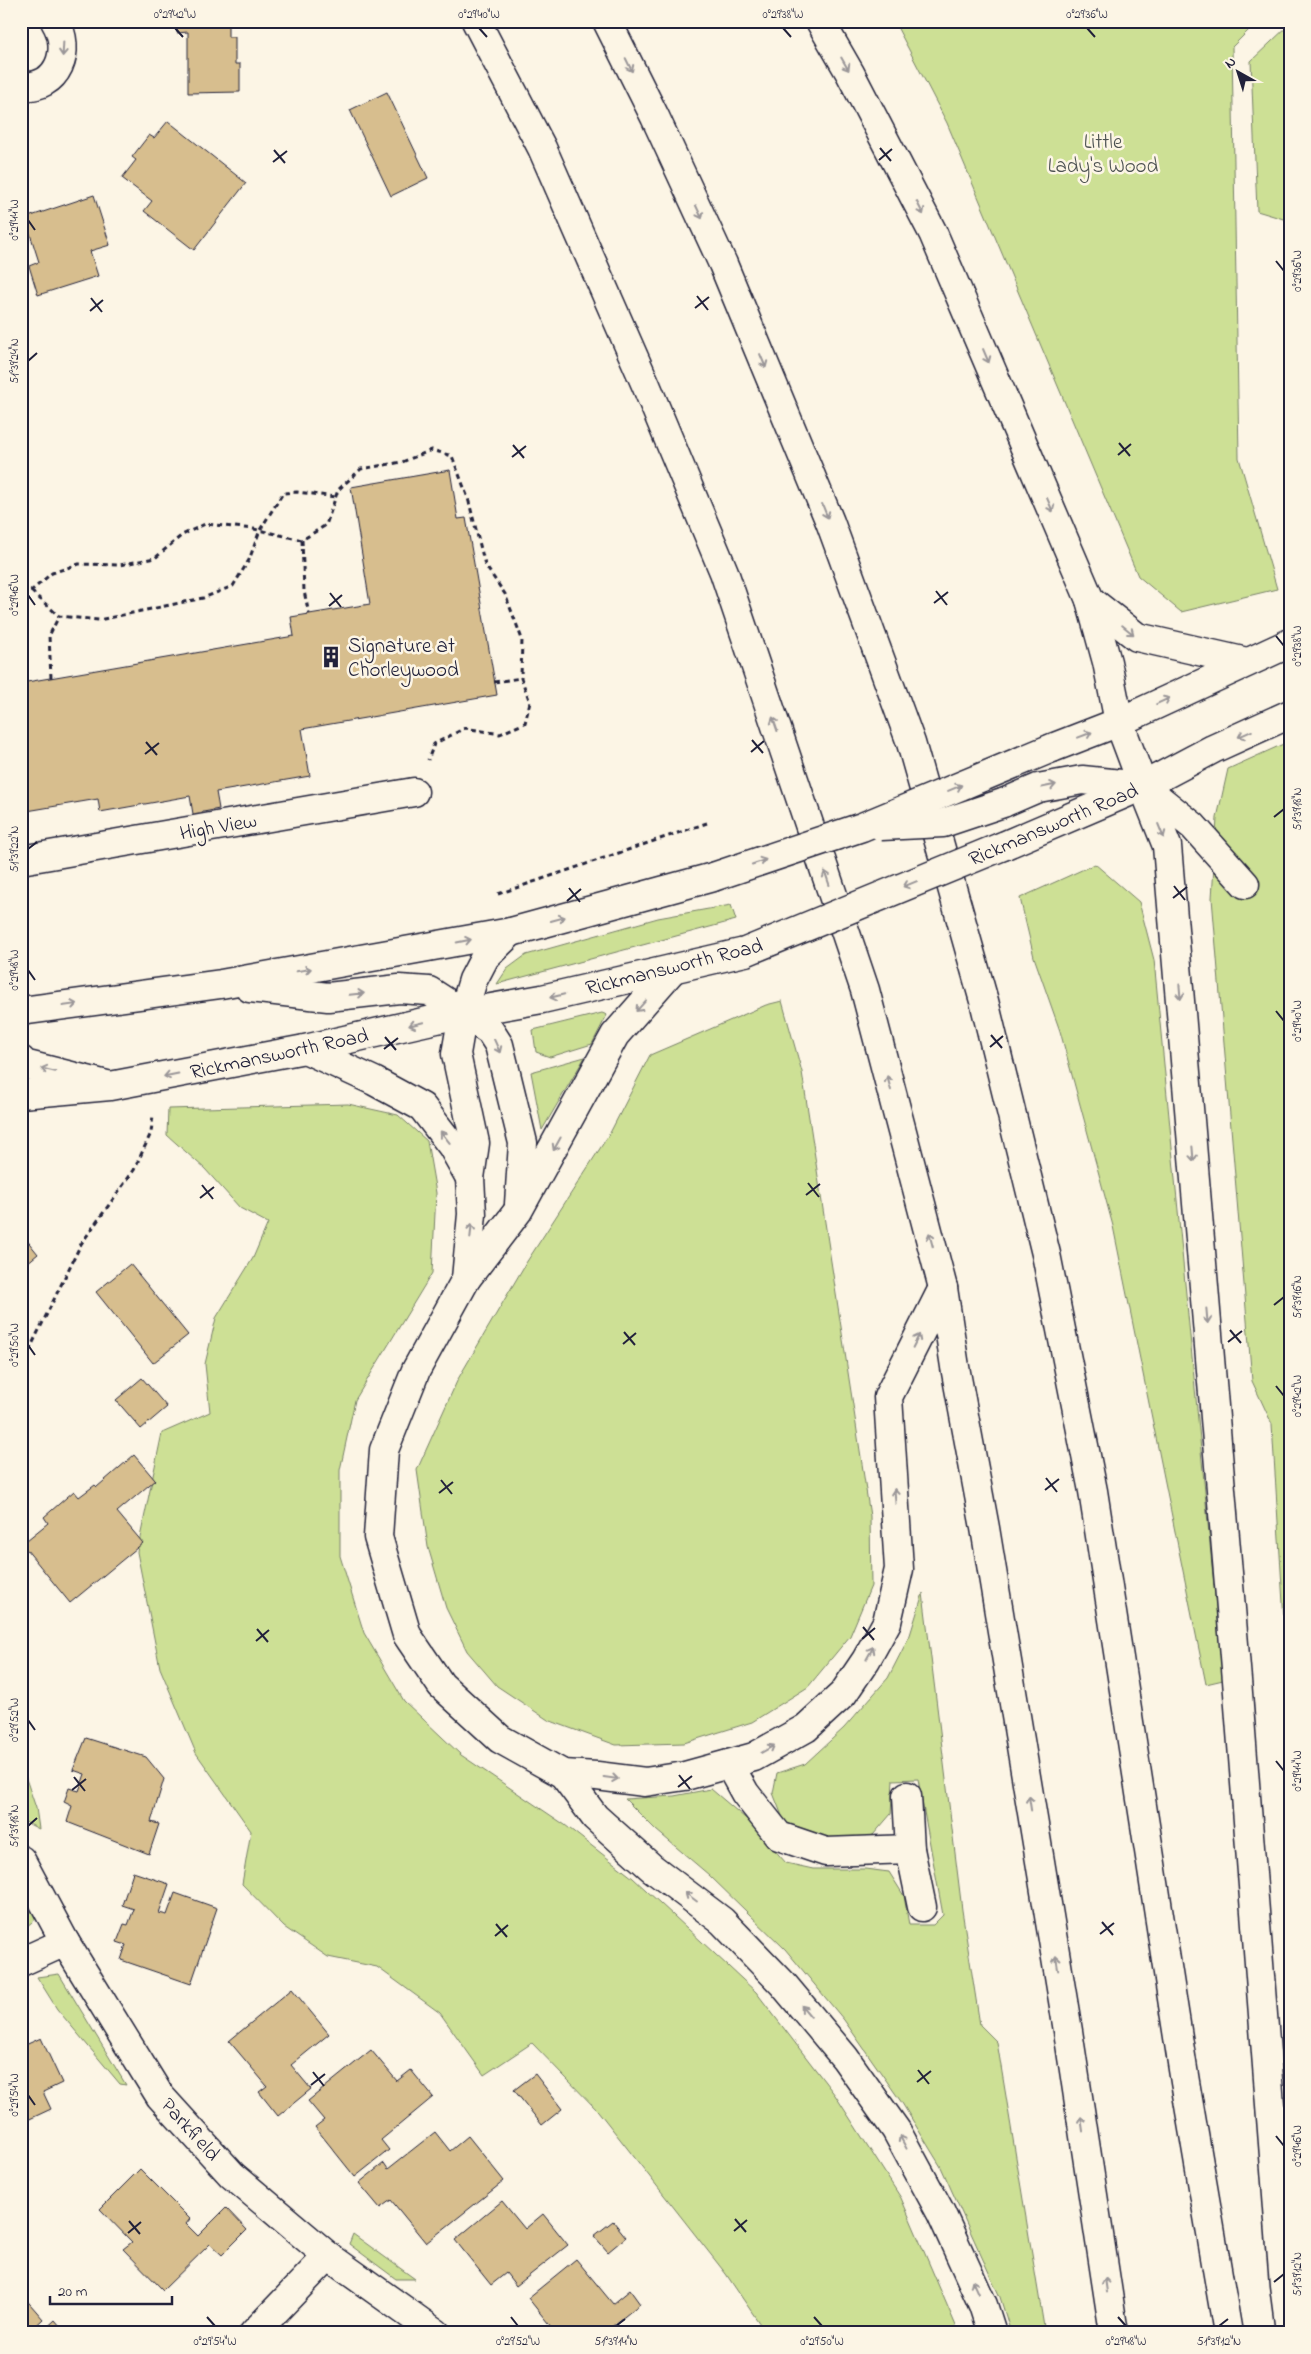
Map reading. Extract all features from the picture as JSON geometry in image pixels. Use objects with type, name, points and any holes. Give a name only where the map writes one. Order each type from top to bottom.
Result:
[{"type":"main road","points":[[21,86],[40,84],[52,75],[61,63],[64,47],[62,32],[55,21]]},
{"type":"main road","points":[[476,21],[542,148],[646,385],[724,572],[865,990],[943,1288],[1068,2031],[1114,2333]]},
{"type":"main road","points":[[608,21],[723,264],[830,522],[911,743],[984,1001],[1046,1254],[1093,1491],[1184,2072],[1228,2333]]},
{"type":"main road","points":[[820,21],[850,74],[932,233],[1090,600],[1107,662],[1119,722],[1167,846],[1237,1680],[1284,2285],[1290,2331]]},
{"type":"main road","points":[[1090,600],[1137,637],[1247,662]]},
{"type":"main road","points":[[21,1011],[221,984],[511,932],[713,877],[862,827],[1119,722],[1290,643]]},
{"type":"main road","name":"Rickmansworth Road","points":[[21,1094],[110,1086],[306,1049],[463,1013],[542,999],[745,952],[1143,786],[1213,749],[1290,714]]},
{"type":"main road","points":[[862,827],[943,823],[1003,803],[1038,788],[1082,780],[1143,786],[1193,826],[1245,884]]},
{"type":"main road","name":"High View","points":[[21,860],[414,792]]},
{"type":"main road","points":[[466,1279],[472,1214],[470,1178],[475,1143],[456,1054],[463,1013],[472,980],[485,958],[511,932]]},
{"type":"main road","points":[[673,969],[615,1035],[546,1164],[518,1210],[466,1279],[416,1370],[384,1450],[378,1537],[407,1635],[440,1685],[500,1739],[563,1774],[595,1817],[652,1868],[722,1921],[783,1984],[845,2058],[896,2130],[941,2213],[983,2305],[992,2333]]},
{"type":"main road","points":[[221,984],[328,997],[399,989],[429,991],[490,1032],[499,1045],[523,1144],[518,1210]]},
{"type":"main road","points":[[306,1049],[374,1081],[422,1107],[452,1146],[470,1178]]},
{"type":"main road","points":[[21,1060],[24,1064],[110,1086]]},
{"type":"main road","points":[[563,1774],[645,1782],[685,1776],[754,1757],[812,1722],[843,1694],[866,1660],[887,1622],[900,1569],[888,1397],[943,1288]]},
{"type":"main road","points":[[729,1764],[744,1793],[779,1836],[826,1852],[910,1849]]},
{"type":"main road","points":[[908,1796],[910,1849],[922,1907]]},
{"type":"main road","name":"Parkfield","points":[[21,1860],[65,1942],[160,2096],[232,2175],[328,2256],[436,2333]]},
{"type":"main road","points":[[21,1962],[65,1942]]},
{"type":"main road","points":[[254,2333],[328,2256]]},
{"type":"path","points":[[21,592],[30,591],[52,573],[79,564],[120,564],[155,558],[182,535],[205,524],[260,530],[302,540],[326,525],[338,490],[361,470],[402,462],[432,450],[452,456],[468,498],[485,565],[505,594],[522,639],[521,678],[530,702],[526,723],[500,734],[465,728],[434,744],[414,792]]},
{"type":"path","points":[[30,591],[59,616],[99,620],[203,598],[233,586],[250,560],[260,530],[283,493],[297,492],[336,497]]},
{"type":"path","points":[[302,540],[304,591],[309,614]]},
{"type":"path","points":[[51,678],[48,636],[59,616]]},
{"type":"path","points":[[494,682],[521,678]]},
{"type":"path","points":[[498,894],[707,823]]},
{"type":"path","points":[[21,1367],[81,1244],[134,1170],[150,1133],[158,1077]]},
{"type":"green space","name":"Little Lady's Wood","points":[[894,21],[1258,21],[1232,47],[1239,458],[1277,589],[1181,612],[1138,576],[947,123]]},
{"type":"green space","points":[[1290,24],[1290,221],[1257,211],[1251,61]]},
{"type":"green space","points":[[1290,741],[1290,1718],[1272,1424],[1252,1381],[1212,898],[1217,818],[1228,769]]},
{"type":"green space","points":[[1095,864],[1139,902],[1154,960],[1223,1680],[1206,1684],[1113,1226],[1060,1031],[1034,957],[1020,898]]},
{"type":"green space","points":[[731,905],[736,920],[497,984],[507,969],[526,955],[658,918]]},
{"type":"green space","points":[[782,1001],[802,1072],[870,1516],[871,1586],[850,1636],[808,1687],[752,1722],[684,1743],[616,1745],[548,1720],[497,1686],[467,1651],[446,1608],[428,1547],[417,1470],[458,1379],[526,1263],[610,1133],[650,1055],[766,1005]]},
{"type":"green space","points":[[602,1013],[607,1015],[592,1044],[550,1057],[536,1052],[533,1030]]},
{"type":"green space","points":[[585,1057],[542,1130],[531,1072]]},
{"type":"green space","points":[[348,1104],[398,1115],[427,1141],[436,1193],[432,1273],[355,1400],[340,1470],[340,1556],[364,1633],[404,1701],[461,1755],[565,1825],[633,1878],[756,1992],[835,2095],[901,2198],[959,2333],[766,2333],[726,2274],[598,2111],[532,2043],[484,2075],[440,2013],[377,1967],[328,1957],[284,1927],[242,1884],[251,1831],[196,1753],[160,1668],[137,1552],[162,1433],[210,1412],[205,1364],[216,1318],[253,1258],[268,1223],[240,1208],[205,1169],[167,1135],[168,1109]]},
{"type":"green space","points":[[923,1593],[962,1910],[980,2025],[997,2042],[1045,2333],[1011,2333],[1000,2297],[941,2167],[902,2103],[844,2020],[785,1949],[709,1875],[656,1830],[625,1799],[674,1796],[711,1789],[751,1823],[786,1863],[813,1869],[865,1869],[889,1872],[904,1896],[909,1925],[933,1925],[943,1915],[918,1779],[893,1780],[891,1814],[873,1835],[841,1844],[811,1840],[784,1821],[773,1793],[777,1773],[805,1764],[844,1728],[888,1678],[910,1635]]},
{"type":"green space","points":[[21,1764],[36,1808],[39,1829],[21,1820]]},
{"type":"green space","points":[[21,1896],[37,1918],[21,1931]]},
{"type":"green space","points":[[59,1974],[126,2085],[120,2084],[57,2009],[37,1977]]},
{"type":"green space","points":[[353,2234],[415,2279],[396,2279],[349,2244]]},
{"type":"building","points":[[177,21],[228,21],[228,37],[235,37],[235,64],[240,64],[240,92],[188,93],[188,32],[177,33]]},
{"type":"building","points":[[387,92],[428,178],[391,196],[350,110]]},
{"type":"building","points":[[168,121],[246,183],[194,250],[144,211],[152,201],[122,178],[136,160],[132,157],[149,135],[154,138]]},
{"type":"building","points":[[94,195],[110,245],[90,251],[98,276],[38,295],[29,266],[39,262],[25,218]]},
{"type":"building","points":[[21,210],[23,211],[21,240]]},
{"type":"building","name":"Signature at Chorleywood","points":[[450,470],[458,519],[466,518],[497,695],[302,729],[310,776],[216,792],[219,809],[193,814],[190,796],[100,812],[98,799],[21,812],[21,683],[294,636],[291,617],[370,604],[351,487]]},
{"type":"building","points":[[21,1233],[38,1254],[21,1268]]},
{"type":"building","points":[[130,1264],[188,1335],[153,1363],[96,1292]]},
{"type":"building","points":[[142,1378],[167,1407],[141,1429],[116,1400]]},
{"type":"building","points":[[134,1455],[155,1480],[117,1512],[143,1543],[70,1603],[22,1544],[48,1523],[44,1517],[74,1491],[79,1497],[95,1485],[97,1487]]},
{"type":"building","points":[[86,1738],[146,1757],[164,1779],[151,1822],[159,1824],[149,1854],[67,1822],[72,1806],[64,1802],[69,1788],[79,1791],[85,1774],[73,1770]]},
{"type":"building","points":[[133,1872],[169,1884],[159,1913],[167,1915],[175,1893],[217,1908],[191,1984],[121,1960],[126,1945],[117,1942],[124,1924],[128,1925],[134,1909],[122,1905]]},
{"type":"building","points":[[292,1989],[329,2034],[291,2065],[311,2089],[278,2116],[259,2092],[267,2086],[229,2041]]},
{"type":"building","points":[[41,2038],[62,2083],[43,2092],[51,2109],[21,2123],[21,2047]]},
{"type":"building","points":[[371,2050],[397,2081],[411,2070],[433,2097],[381,2140],[389,2150],[355,2177],[315,2127],[324,2120],[308,2101]]},
{"type":"building","points":[[535,2074],[562,2109],[542,2125],[514,2090]]},
{"type":"building","points":[[435,2132],[450,2151],[468,2136],[504,2181],[426,2243],[391,2200],[380,2208],[359,2183],[384,2163],[388,2169]]},
{"type":"building","points":[[140,2169],[190,2219],[186,2224],[198,2236],[226,2208],[247,2230],[222,2255],[210,2244],[163,2290],[123,2249],[132,2242],[100,2209]]},
{"type":"building","points":[[502,2201],[525,2229],[543,2214],[568,2245],[516,2286],[506,2273],[491,2285],[455,2240]]},
{"type":"building","points":[[613,2221],[626,2237],[608,2252],[594,2236]]},
{"type":"building","points":[[576,2259],[613,2304],[630,2290],[640,2304],[604,2333],[556,2333],[528,2298]]},
{"type":"building","points":[[23,2296],[43,2319],[28,2333],[21,2333],[21,2298]]},
{"type":"building","points":[[55,2320],[66,2333],[41,2333]]},
{"type":"place","name":"Signature at Chorleywood","points":[[331,657]]}]
